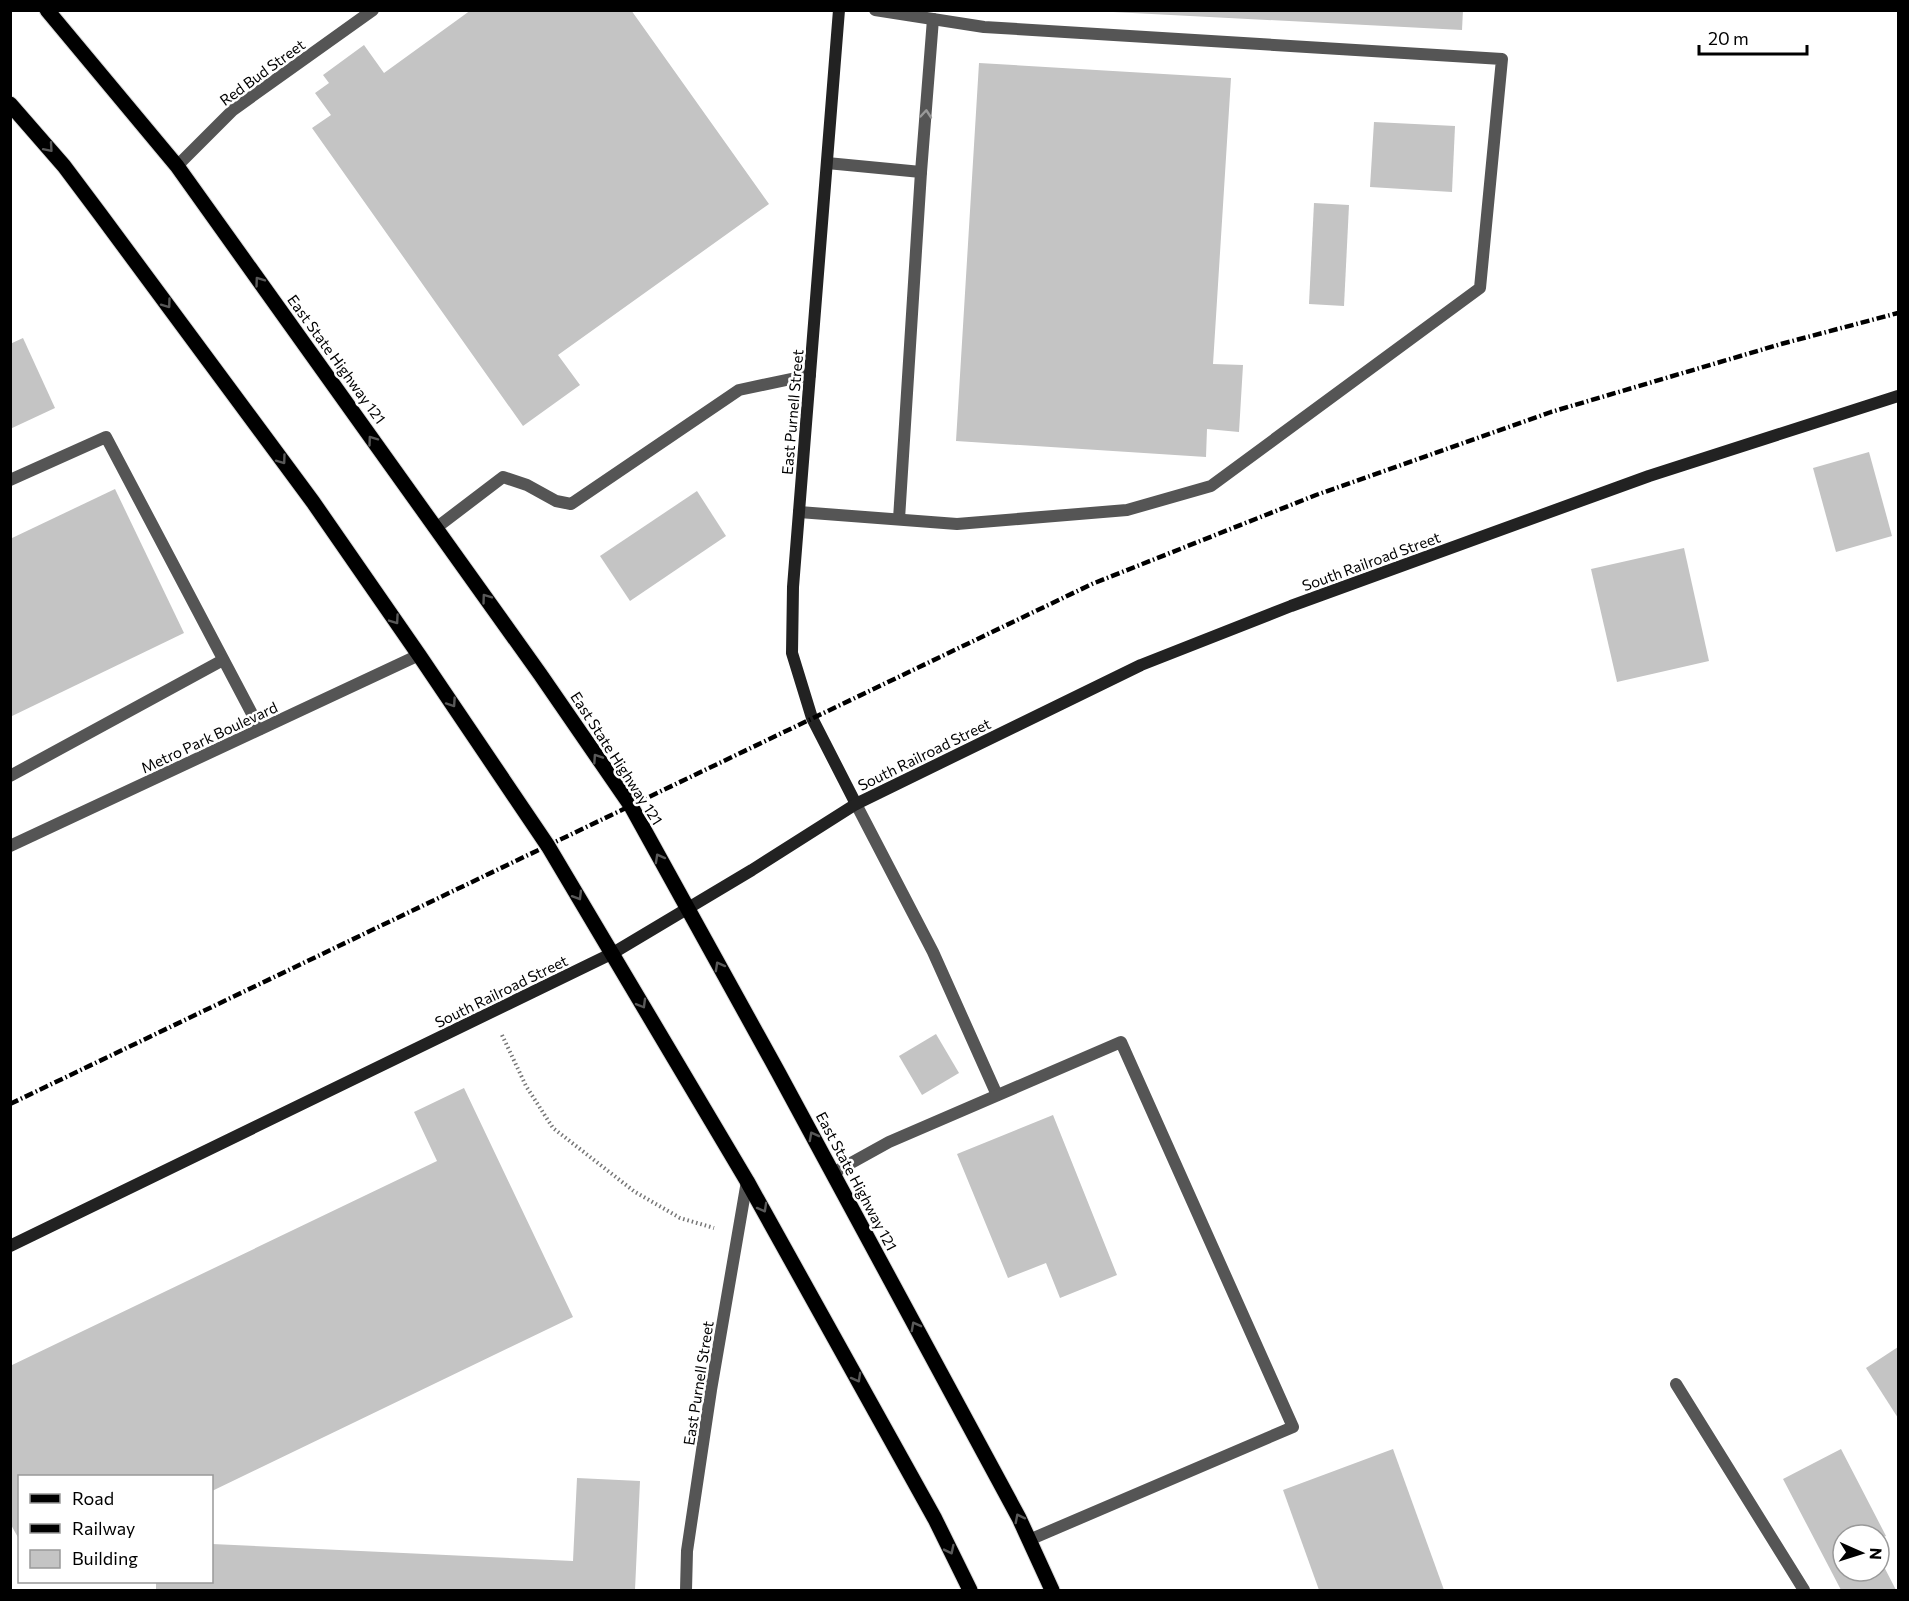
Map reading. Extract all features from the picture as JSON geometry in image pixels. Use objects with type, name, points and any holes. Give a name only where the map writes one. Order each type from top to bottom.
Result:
[{"type":"main road","name":"East State Highway 121","points":[[53,12],[177,166],[540,674],[630,806],[833,1173],[1029,1540],[1052,1590]]},
{"type":"main road","points":[[10,104],[64,166],[313,502],[548,846],[747,1181],[935,1519],[970,1590]]},
{"type":"street","name":"Red Bud Street","points":[[177,166],[233,110],[373,10]]},
{"type":"street","name":"East Purnell Street","points":[[839,10],[793,587],[792,653],[812,718],[856,804]]},
{"type":"street","points":[[799,513],[957,524],[1127,510],[1211,486],[1480,288],[1502,58],[984,27],[875,10]]},
{"type":"street","points":[[899,519],[933,19]]},
{"type":"street","points":[[827,164],[921,172]]},
{"type":"street","points":[[436,528],[503,477],[527,485],[556,501],[571,504],[739,390],[810,375]]},
{"type":"street","name":"South Railroad Street","points":[[10,1245],[613,953],[752,870],[856,804],[1141,665],[1291,606],[1649,476],[1899,396]]},
{"type":"street","points":[[10,480],[105,437],[260,729]]},
{"type":"street","name":"Metro Park Boulevard","points":[[10,846],[419,654]]},
{"type":"street","points":[[10,776],[223,660]]},
{"type":"street","points":[[856,804],[933,952],[998,1095]]},
{"type":"street","points":[[833,1173],[889,1142],[1121,1042],[1293,1427],[1029,1540]]},
{"type":"street","name":"East Purnell Street","points":[[686,1590],[687,1551],[711,1389],[747,1181]]},
{"type":"street","points":[[1676,1384],[1804,1590]]},
{"type":"path","points":[[491,1012],[526,1086],[553,1128],[635,1192],[680,1218],[738,1236]]},
{"type":"building","points":[[471,10],[631,10],[769,204],[558,355],[580,385],[523,426],[312,128],[331,115],[315,93],[329,83],[323,75],[364,45],[384,73]]},
{"type":"building","points":[[1113,10],[1463,10],[1462,30],[1113,12]]},
{"type":"building","points":[[979,63],[1231,78],[1213,364],[1243,365],[1239,432],[1207,429],[1206,457],[956,441]]},
{"type":"building","points":[[1374,122],[1455,126],[1452,192],[1370,187]]},
{"type":"building","points":[[1314,203],[1349,205],[1344,306],[1309,304]]},
{"type":"building","points":[[23,338],[55,408],[10,429],[10,344]]},
{"type":"building","points":[[1869,452],[1892,536],[1836,552],[1813,468]]},
{"type":"building","points":[[115,489],[184,633],[10,717],[10,539]]},
{"type":"building","points":[[697,491],[726,536],[630,601],[600,556]]},
{"type":"building","points":[[1684,548],[1709,661],[1617,682],[1591,569]]},
{"type":"building","points":[[936,1034],[959,1073],[922,1095],[899,1056]]},
{"type":"building","points":[[464,1088],[573,1317],[213,1491],[213,1475],[18,1475],[18,1537],[10,1523],[10,1366],[437,1161],[414,1112]]},
{"type":"building","points":[[1053,1115],[1117,1275],[1060,1298],[1046,1263],[1008,1278],[957,1154]]},
{"type":"building","points":[[1898,1347],[1898,1418],[1866,1368]]},
{"type":"building","points":[[1393,1449],[1444,1590],[1319,1590],[1283,1490]]},
{"type":"building","points":[[1841,1449],[1879,1523],[1831,1523],[1831,1571],[1783,1479]]},
{"type":"building","points":[[577,1478],[640,1481],[635,1590],[156,1590],[156,1583],[213,1583],[213,1544],[573,1561]]},
{"type":"building","points":[[1891,1580],[1896,1590],[1841,1590],[1837,1583],[1891,1583]]},
{"type":"railway","points":[[10,1104],[1092,584],[1316,495],[1551,412],[1781,344],[1898,313]]}]
